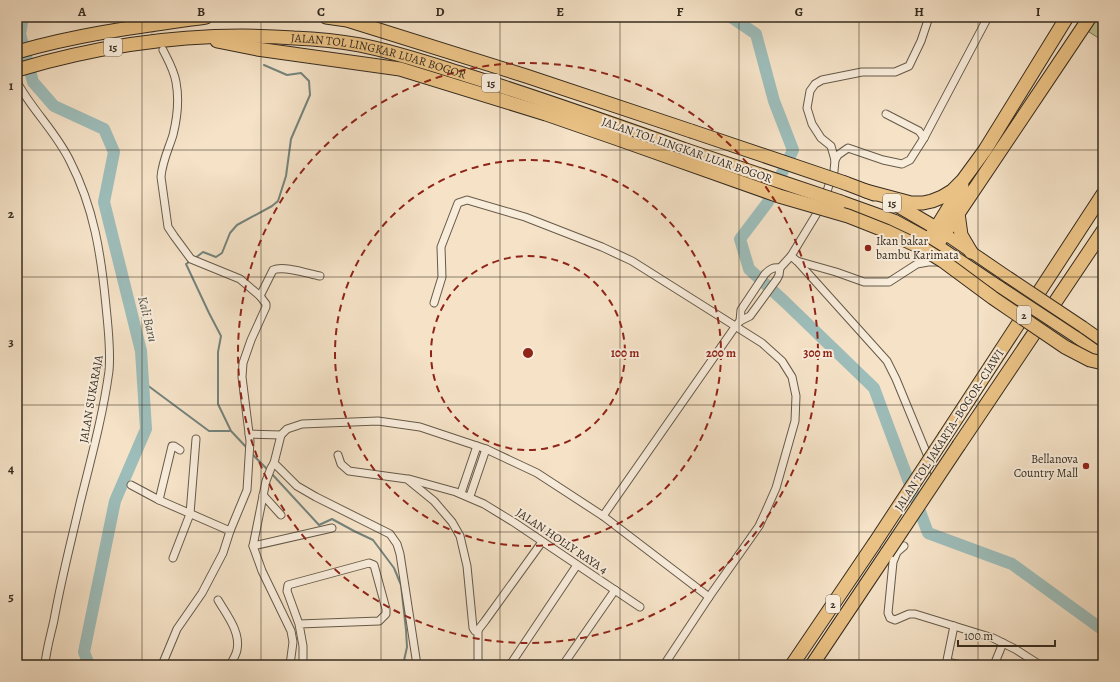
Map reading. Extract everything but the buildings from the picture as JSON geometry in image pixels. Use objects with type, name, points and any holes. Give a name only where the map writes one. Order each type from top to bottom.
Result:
[{"type":"highway","name":"15","points":[[17,52],[84,35],[206,17]]},
{"type":"highway","name":"JALAN TOL LINGKAR LUAR BOGOR","points":[[326,17],[347,20],[526,76],[845,182],[902,207],[940,231]]},
{"type":"highway","points":[[933,242],[985,150],[1068,17]]},
{"type":"highway","points":[[940,231],[958,213],[1090,17]]},
{"type":"highway","name":"JALAN TOL LINGKAR LUAR BOGOR","points":[[17,70],[83,53],[129,44],[177,38],[246,35],[314,39],[360,45],[408,57],[523,93],[841,202],[894,221],[933,242]]},
{"type":"highway","points":[[199,37],[258,50],[400,69],[546,114],[779,196],[848,216],[886,231],[922,248],[943,261],[993,298],[1065,347],[1090,360],[1103,363]]},
{"type":"highway","points":[[866,191],[911,203],[932,201],[942,198],[963,180],[985,150]]},
{"type":"highway","name":"JALAN TOL JAKARTA–BOGOR–CIAWI","points":[[792,665],[874,544],[1103,194]]},
{"type":"highway","points":[[958,213],[961,235],[971,252]]},
{"type":"highway","name":"JALAN TOL JAKARTA–BOGOR–CIAWI","points":[[812,665],[1103,231]]},
{"type":"main road","points":[[940,231],[1103,342]]},
{"type":"main road","points":[[933,242],[1103,356]]},
{"type":"street","points":[[603,516],[735,327],[740,321],[750,316],[775,282],[779,275],[780,268],[791,256],[822,205],[834,171],[835,160],[831,146],[821,138],[812,124],[807,108],[810,91],[815,84],[822,80],[862,72],[895,72],[909,66],[921,41],[929,17]]},
{"type":"street","points":[[835,160],[838,155],[848,148],[883,160],[902,164],[910,160],[924,138],[988,17]]},
{"type":"street","points":[[162,665],[177,629],[202,594],[223,553],[230,531],[247,490],[250,454],[242,377],[243,362],[266,307],[266,304],[260,296],[240,279],[194,260],[168,227],[161,177],[175,127],[177,103],[176,83],[173,72],[163,50]]},
{"type":"street","name":"JALAN SUKARAJA","points":[[17,82],[25,96],[58,140],[70,162],[89,207],[102,261],[110,342],[108,371],[96,441],[62,577],[45,665]]},
{"type":"street","points":[[886,114],[919,131],[924,138]]},
{"type":"street","points":[[434,304],[442,277],[441,247],[458,203],[467,200],[525,216],[602,247],[632,261],[762,343],[782,361],[792,377],[796,396],[795,421],[776,488],[759,526],[709,597],[664,665]]},
{"type":"street","points":[[797,261],[864,282],[889,282],[917,264],[928,262],[942,263],[951,254]]},
{"type":"street","points":[[791,256],[887,360],[936,476],[942,480]]},
{"type":"street","points":[[740,321],[743,306],[765,274],[774,267],[780,268]]},
{"type":"street","points":[[260,296],[274,270],[276,269],[283,268],[320,276]]},
{"type":"street","points":[[290,665],[293,642],[291,631],[262,571],[253,546],[266,481],[281,435],[287,429],[302,424],[378,421],[420,428],[486,449],[537,473],[603,516],[709,597]]},
{"type":"street","points":[[249,438],[281,435]]},
{"type":"street","points":[[173,558],[190,514],[196,439]]},
{"type":"street","points":[[159,500],[172,446],[180,450]]},
{"type":"street","points":[[461,493],[477,446]]},
{"type":"street","points":[[470,496],[486,449]]},
{"type":"street","name":"JALAN HOLLY RAYA 4","points":[[338,455],[341,464],[349,471],[407,479],[470,496],[500,513],[640,607]]},
{"type":"street","points":[[272,465],[297,486],[390,534],[394,538],[400,554],[417,665]]},
{"type":"street","points":[[407,479],[434,501],[452,522],[460,536],[467,566],[473,628],[475,631],[478,630]]},
{"type":"street","points":[[131,485],[159,500],[230,531]]},
{"type":"street","points":[[263,495],[281,515]]},
{"type":"street","points":[[253,546],[332,528]]},
{"type":"street","points":[[478,662],[478,630],[542,542]]},
{"type":"street","points":[[904,546],[897,552],[893,562],[888,613],[890,618],[895,620],[910,614],[914,614],[985,635],[1004,643],[1040,665]]},
{"type":"street","points":[[299,624],[379,621],[386,614],[386,609],[374,565],[368,563],[288,585],[287,591],[299,624],[303,646],[303,665]]},
{"type":"street","points":[[510,665],[577,566]]},
{"type":"street","points":[[563,665],[615,590]]},
{"type":"street","points":[[218,600],[237,638],[237,651],[230,665]]},
{"type":"street","points":[[954,626],[946,664],[961,665]]},
{"type":"street","points":[[994,665],[1004,643]]},
{"type":"green space","points":[[1090,17],[1103,17],[1103,41],[1083,28]]},
{"type":"waterway","name":"Kali Baru","points":[[23,17],[20,34],[33,82],[54,106],[104,129],[114,152],[104,202],[141,351],[146,429],[115,501],[84,652],[89,665]]},
{"type":"waterway","points":[[731,17],[756,34],[774,101],[793,150],[768,202],[740,239],[749,269],[874,388],[928,533],[1012,564],[1103,630]]},
{"type":"waterway","points":[[194,259],[203,252],[216,257],[222,253],[230,233],[237,225],[272,206],[278,201],[286,176],[291,139],[310,95],[309,81],[301,73],[287,75],[264,65]]},
{"type":"waterway","points":[[189,262],[186,264],[221,336],[218,352],[218,404],[231,431]]},
{"type":"waterway","points":[[143,382],[209,431],[231,431],[247,448]]},
{"type":"waterway","points":[[251,453],[268,470]]},
{"type":"waterway","points":[[271,473],[319,525],[332,519],[373,540],[394,568],[401,585],[406,630],[407,647],[403,665]]},
{"type":"tunnel","points":[[146,17],[160,42]]},
{"type":"place","name":"Ikan bakar bambu Karimata","points":[[868,248]]},
{"type":"place","name":"Bellanova Country Mall","points":[[1086,466]]}]
